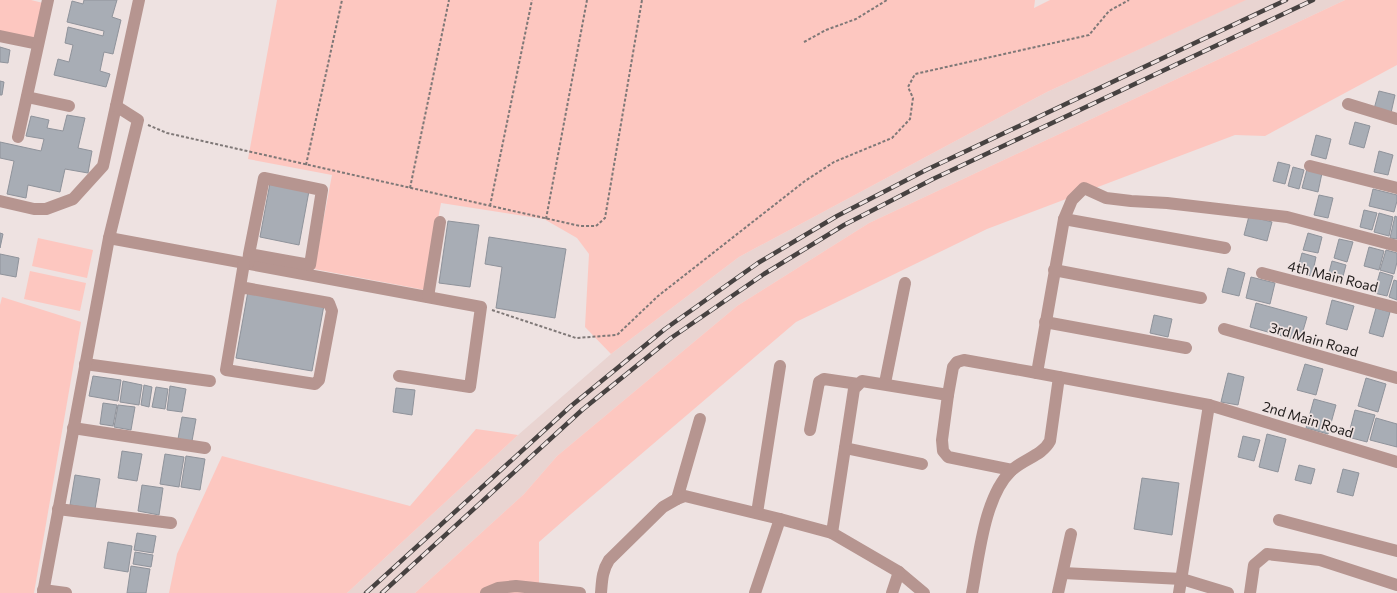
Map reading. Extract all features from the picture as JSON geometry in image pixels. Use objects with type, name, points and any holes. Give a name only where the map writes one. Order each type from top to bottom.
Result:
[{"type":"street","points":[[18,137],[48,0]]},
{"type":"street","points":[[0,201],[34,209],[46,209],[73,199],[103,166],[139,0]]},
{"type":"street","points":[[0,36],[38,44]]},
{"type":"street","points":[[27,97],[69,106]]},
{"type":"street","points":[[1348,104],[1397,119]]},
{"type":"street","points":[[66,593],[43,592],[109,238],[138,120],[116,106]]},
{"type":"street","points":[[1310,166],[1397,188]]},
{"type":"street","points":[[240,287],[329,303],[332,311],[319,380],[315,384],[226,370],[240,287],[264,178],[322,190],[310,265],[247,260]]},
{"type":"street","points":[[1037,373],[1064,219],[1072,200],[1084,188],[1106,198],[1167,203],[1287,217],[1397,246]]},
{"type":"street","points":[[1064,219],[1224,248]]},
{"type":"street","points":[[428,297],[440,222]]},
{"type":"street","points":[[109,238],[247,260],[481,307],[470,387],[399,376]]},
{"type":"street","points":[[1054,270],[1201,298]]},
{"type":"street","name":"4th Main Road","points":[[1262,273],[1397,308]]},
{"type":"street","points":[[884,384],[905,283]]},
{"type":"street","points":[[1045,322],[1186,348]]},
{"type":"street","name":"3rd Main Road","points":[[1224,329],[1397,378]]},
{"type":"street","points":[[972,593],[987,513],[1002,482],[1012,470],[1046,447],[1050,441],[1059,377],[964,360],[956,362],[953,367],[948,395],[942,440],[943,451],[948,457],[1012,470]]},
{"type":"street","points":[[85,364],[210,381]]},
{"type":"street","points":[[756,513],[780,366]]},
{"type":"street","name":"2nd Main Road","points":[[1059,377],[1209,405],[1397,462]]},
{"type":"street","points":[[810,430],[819,382],[824,379],[858,384]]},
{"type":"street","points":[[832,533],[854,390],[858,384],[862,381],[948,395]]},
{"type":"street","points":[[1180,593],[1209,405]]},
{"type":"street","points":[[677,499],[700,419]]},
{"type":"street","points":[[74,428],[205,448]]},
{"type":"street","points":[[846,448],[922,464]]},
{"type":"street","points":[[602,593],[602,579],[605,567],[609,560],[663,507],[685,496],[832,533],[899,572],[924,593]]},
{"type":"street","points":[[58,509],[171,523]]},
{"type":"street","points":[[755,593],[780,519]]},
{"type":"street","points":[[1279,520],[1397,551]]},
{"type":"street","points":[[1058,593],[1071,534]]},
{"type":"street","points":[[1250,593],[1254,565],[1267,554],[1320,560],[1397,585]]},
{"type":"street","points":[[892,593],[899,572]]},
{"type":"street","points":[[1063,573],[1182,579],[1228,593]]},
{"type":"street","points":[[486,593],[498,588],[516,586],[580,593]]},
{"type":"path","points":[[306,165],[342,0]]},
{"type":"path","points":[[410,188],[448,0]]},
{"type":"path","points":[[490,206],[532,0]]},
{"type":"path","points":[[546,219],[587,0]]},
{"type":"path","points":[[138,120],[168,134],[546,219],[580,226],[596,226],[605,218],[642,0]]},
{"type":"path","points":[[804,42],[826,30],[856,19],[887,0]]},
{"type":"path","points":[[481,307],[576,338],[617,335],[658,296],[805,181],[834,162],[892,138],[910,119],[913,98],[908,87],[916,74],[1089,35],[1109,12],[1129,0]]},
{"type":"shaded area","points":[[0,0],[31,0],[43,3],[34,40],[0,32]]},
{"type":"shaded area","points":[[277,0],[1035,0],[1034,8],[1050,0],[1246,0],[1047,92],[739,257],[611,354],[585,327],[589,254],[577,238],[544,219],[441,203],[425,290],[314,269],[332,175],[248,159]]},
{"type":"shaded area","points":[[1245,0],[1345,0],[869,223],[737,306],[557,456],[524,494],[415,593],[347,593],[518,435],[611,354],[739,257],[1047,92]]},
{"type":"shaded area","points":[[1345,0],[1397,0],[1397,65],[1265,136],[1235,135],[987,229],[796,322],[539,542],[539,593],[415,593],[524,494],[557,456],[737,306],[869,223]]},
{"type":"shaded area","points":[[38,238],[93,250],[87,278],[32,266]]},
{"type":"shaded area","points":[[30,271],[86,283],[80,311],[24,299]]},
{"type":"shaded area","points":[[2,297],[81,322],[34,593],[0,593],[0,305]]},
{"type":"shaded area","points":[[476,429],[518,435],[347,593],[169,593],[177,554],[222,456],[410,506]]},
{"type":"building","points":[[84,0],[117,0],[112,17],[121,20],[113,54],[104,52],[100,71],[110,74],[106,87],[54,75],[58,59],[69,62],[73,45],[65,43],[68,27],[103,36],[104,31],[67,22],[72,1],[83,4]]},
{"type":"building","points":[[0,47],[10,50],[8,63],[0,62]]},
{"type":"building","points":[[0,81],[4,82],[2,95],[0,95]]},
{"type":"building","points":[[1379,91],[1395,95],[1391,113],[1374,109]]},
{"type":"building","points":[[67,115],[85,118],[78,148],[92,151],[88,173],[65,169],[60,192],[28,185],[26,198],[7,194],[14,161],[0,158],[0,142],[41,151],[44,139],[26,136],[31,116],[49,120],[47,128],[63,131]]},
{"type":"building","points":[[1355,122],[1370,126],[1364,148],[1349,144]]},
{"type":"building","points":[[1316,135],[1331,139],[1326,159],[1311,155]]},
{"type":"building","points":[[1379,151],[1393,155],[1388,175],[1374,172]]},
{"type":"building","points":[[1278,162],[1290,165],[1285,184],[1273,181]]},
{"type":"building","points":[[1293,167],[1304,170],[1299,189],[1288,186]]},
{"type":"building","points":[[1307,169],[1322,173],[1318,192],[1302,188]]},
{"type":"building","points":[[270,183],[309,191],[299,245],[260,237]]},
{"type":"building","points":[[1373,189],[1397,195],[1394,212],[1369,206]]},
{"type":"building","points":[[1319,195],[1333,198],[1328,218],[1314,215]]},
{"type":"building","points":[[1364,210],[1377,213],[1372,230],[1360,227]]},
{"type":"building","points":[[1379,213],[1393,217],[1389,236],[1374,232]]},
{"type":"building","points":[[1249,216],[1272,222],[1267,241],[1244,235]]},
{"type":"building","points":[[1395,216],[1397,217],[1397,239],[1390,238]]},
{"type":"building","points":[[448,221],[479,225],[470,287],[439,283]]},
{"type":"building","points":[[0,233],[3,234],[0,248]]},
{"type":"building","points":[[1308,233],[1322,237],[1318,253],[1303,250]]},
{"type":"building","points":[[489,237],[566,249],[555,318],[496,308],[502,267],[485,264]]},
{"type":"building","points":[[1339,239],[1353,242],[1347,262],[1334,258]]},
{"type":"building","points":[[1369,247],[1384,251],[1379,270],[1364,266]]},
{"type":"building","points":[[1386,250],[1397,253],[1397,262],[1394,274],[1380,270]]},
{"type":"building","points":[[1302,253],[1316,257],[1312,276],[1297,272]]},
{"type":"building","points":[[0,254],[19,258],[16,277],[0,274]]},
{"type":"building","points":[[1332,261],[1346,265],[1341,284],[1327,280]]},
{"type":"building","points":[[1228,268],[1245,273],[1239,296],[1222,292]]},
{"type":"building","points":[[1380,272],[1393,276],[1387,296],[1374,293]]},
{"type":"building","points":[[1251,277],[1275,283],[1270,304],[1246,298]]},
{"type":"building","points":[[1394,280],[1397,281],[1397,300],[1389,297]]},
{"type":"building","points":[[248,291],[324,305],[312,371],[236,358]]},
{"type":"building","points":[[1332,300],[1354,306],[1347,330],[1326,324]]},
{"type":"building","points":[[1256,303],[1307,317],[1300,341],[1250,327]]},
{"type":"building","points":[[1376,308],[1390,312],[1383,337],[1369,333]]},
{"type":"building","points":[[1154,315],[1172,319],[1168,337],[1150,333]]},
{"type":"building","points":[[1305,364],[1323,369],[1316,395],[1297,390]]},
{"type":"building","points":[[1228,373],[1244,377],[1238,405],[1221,402]]},
{"type":"building","points":[[93,376],[121,380],[118,401],[89,396]]},
{"type":"building","points":[[1366,378],[1386,384],[1378,412],[1358,406]]},
{"type":"building","points":[[123,381],[142,385],[139,405],[120,402]]},
{"type":"building","points":[[144,385],[152,387],[149,407],[141,405]]},
{"type":"building","points":[[170,386],[186,389],[182,412],[167,410]]},
{"type":"building","points":[[156,387],[168,389],[165,409],[152,407]]},
{"type":"building","points":[[396,388],[415,390],[412,415],[393,412]]},
{"type":"building","points":[[1314,399],[1336,405],[1328,434],[1306,428]]},
{"type":"building","points":[[103,403],[117,405],[113,426],[100,424]]},
{"type":"building","points":[[118,405],[135,407],[131,430],[114,427]]},
{"type":"building","points":[[1355,410],[1375,415],[1367,442],[1348,437]]},
{"type":"building","points":[[182,417],[196,419],[192,441],[178,439]]},
{"type":"building","points":[[1376,418],[1397,424],[1397,447],[1370,440]]},
{"type":"building","points":[[1267,434],[1286,439],[1278,472],[1259,467]]},
{"type":"building","points":[[1243,436],[1260,440],[1254,461],[1238,457]]},
{"type":"building","points":[[122,451],[142,454],[137,481],[118,478]]},
{"type":"building","points":[[165,454],[184,457],[179,487],[160,484]]},
{"type":"building","points":[[186,456],[205,459],[200,490],[181,487]]},
{"type":"building","points":[[1299,465],[1315,469],[1311,484],[1295,480]]},
{"type":"building","points":[[1343,469],[1359,473],[1353,496],[1337,492]]},
{"type":"building","points":[[75,475],[100,479],[95,509],[70,505]]},
{"type":"building","points":[[1142,478],[1179,483],[1172,535],[1134,529]]},
{"type":"building","points":[[142,485],[163,488],[159,515],[138,511]]},
{"type":"building","points":[[137,533],[156,536],[153,553],[134,550]]},
{"type":"building","points":[[108,542],[132,546],[128,572],[104,568]]},
{"type":"building","points":[[135,552],[153,555],[151,567],[133,564]]},
{"type":"building","points":[[131,566],[150,569],[146,593],[127,593]]},
{"type":"railway","points":[[366,593],[571,406],[665,329],[758,263],[837,216],[926,170],[1286,0]]},
{"type":"railway","points":[[382,593],[582,410],[671,338],[764,274],[844,225],[933,179],[1313,0]]}]
